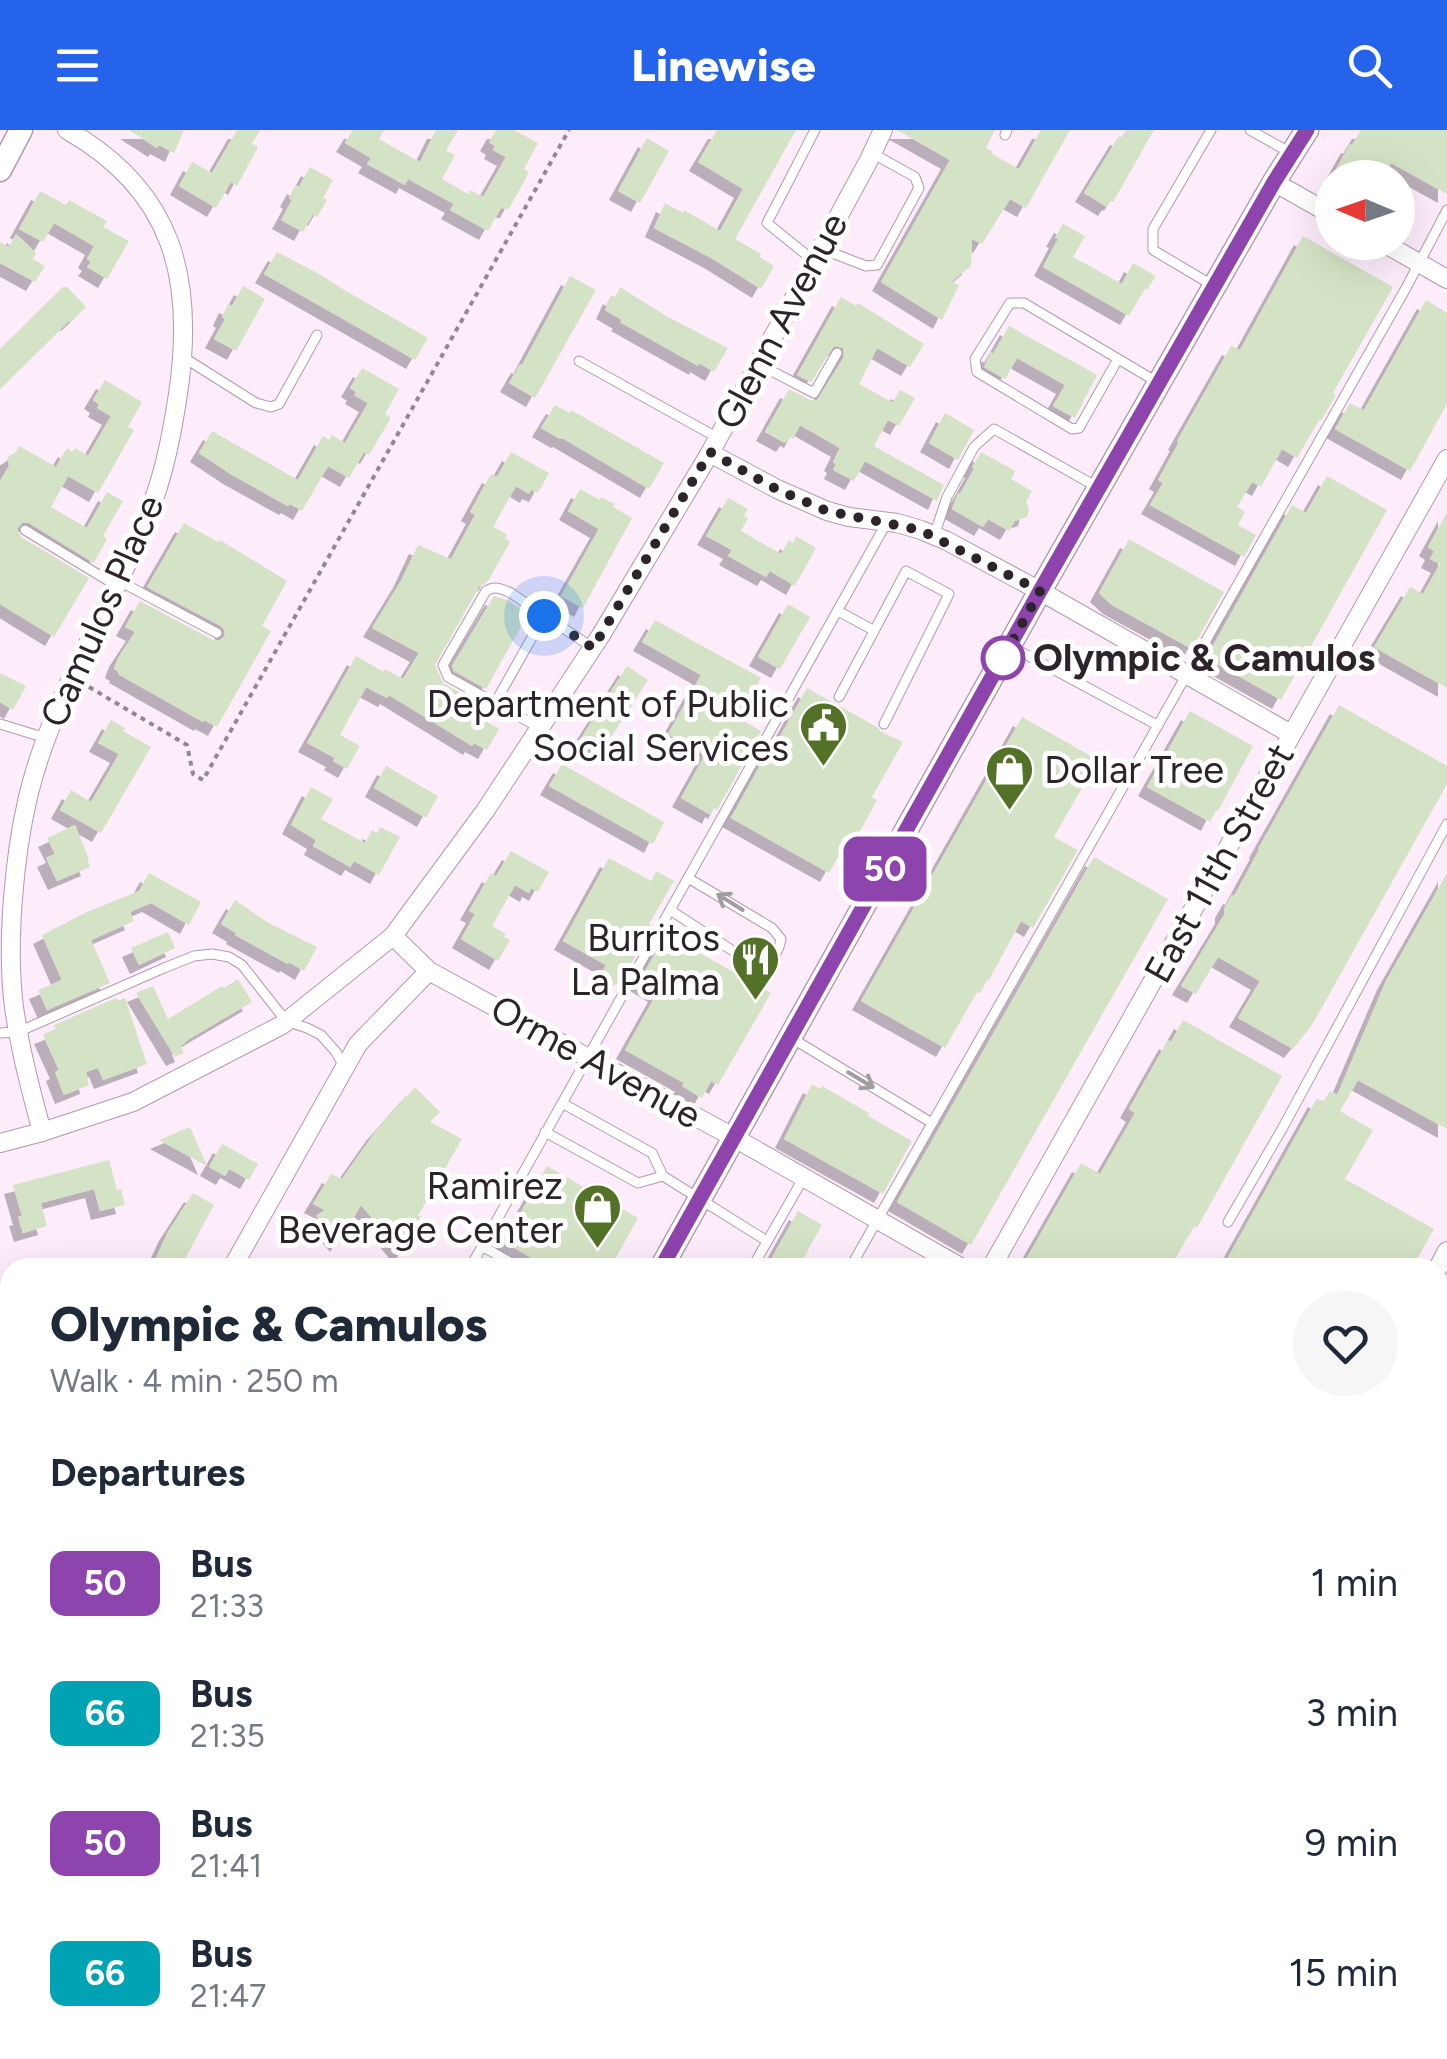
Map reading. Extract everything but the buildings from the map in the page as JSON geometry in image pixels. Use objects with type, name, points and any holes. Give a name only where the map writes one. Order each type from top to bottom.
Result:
[{"type":"main road","points":[[0,170],[22,130]]},
{"type":"main road","points":[[666,1258],[1040,591],[1307,130]]},
{"type":"street","name":"Camulos Place","points":[[42,1132],[25,1070],[9,1032],[13,1002],[9,847],[46,738],[157,491],[183,357],[184,306],[178,263],[154,208],[126,172],[67,130]]},
{"type":"street","name":"Glenn Avenue","points":[[0,1143],[134,1102],[286,1022],[393,936],[485,811],[593,648],[714,445],[882,130]]},
{"type":"street","points":[[1274,182],[1315,205]]},
{"type":"street","points":[[1414,260],[1447,279]]},
{"type":"street","points":[[714,445],[776,489],[827,511],[888,522],[934,536],[1040,591],[1291,734]]},
{"type":"street","name":"East 11th Street","points":[[998,1258],[1447,459]]},
{"type":"street","name":"Orme Avenue","points":[[393,936],[429,971],[945,1258]]},
{"type":"street","points":[[238,1258],[358,1044],[429,971]]},
{"type":"lane","points":[[815,130],[768,223],[817,254],[877,265],[920,188],[915,178],[872,153]]},
{"type":"lane","points":[[1211,130],[1153,229],[1152,250],[1214,286]]},
{"type":"lane","points":[[1250,130],[1292,153]]},
{"type":"lane","points":[[856,1258],[1447,210]]},
{"type":"lane","points":[[1118,359],[1078,428],[1072,430],[977,372],[975,359],[1010,304],[1024,303],[1159,383]]},
{"type":"lane","points":[[183,357],[256,403],[271,406],[279,404],[317,334]]},
{"type":"lane","points":[[758,364],[814,393],[837,353]]},
{"type":"lane","points":[[579,361],[714,445]]},
{"type":"lane","points":[[934,536],[947,497],[974,447],[994,429],[1099,488]]},
{"type":"lane","points":[[475,1258],[888,522]]},
{"type":"lane","points":[[24,530],[118,584],[217,633]]},
{"type":"lane","points":[[839,697],[906,571],[950,594],[884,724]]},
{"type":"lane","points":[[540,728],[448,677],[442,665],[486,592],[498,588],[511,594],[593,648]]},
{"type":"lane","points":[[838,611],[873,630]]},
{"type":"lane","points":[[495,703],[544,616]]},
{"type":"lane","points":[[1009,646],[1157,725]]},
{"type":"lane","points":[[0,724],[46,738]]},
{"type":"lane","points":[[1228,1222],[1447,824]]},
{"type":"lane","points":[[670,910],[748,960],[759,962],[776,955],[781,939],[772,928],[688,878]]},
{"type":"lane","points":[[9,1032],[194,956],[212,954],[242,965],[286,1022],[321,1035],[344,1068]]},
{"type":"lane","points":[[790,1038],[932,1123]]},
{"type":"lane","points":[[562,1103],[652,1153],[663,1176],[766,1241]]},
{"type":"lane","points":[[546,1132],[638,1183],[663,1176]]},
{"type":"lane","points":[[757,1258],[804,1177]]},
{"type":"lane","points":[[482,1246],[503,1258]]},
{"type":"path","points":[[72,676],[187,745],[193,774],[202,780],[569,130]]},
{"type":"bus line","name":"50","points":[[667,1258],[1040,591],[1307,130]]},
{"type":"place","name":"Olympic & Camulos","points":[[1003,658]]},
{"type":"place","name":"Department of Public Social Services","points":[[824,768]]},
{"type":"place","name":"Dollar Tree","points":[[1009,812]]},
{"type":"place","name":"Burritos La Palma","points":[[755,1002]]},
{"type":"place","name":"Ramirez Beverage Center","points":[[598,1250]]},
{"type":"route","points":[[544,616],[593,648],[710,452],[776,489],[827,511],[920,530],[1040,591],[1003,658]]}]
